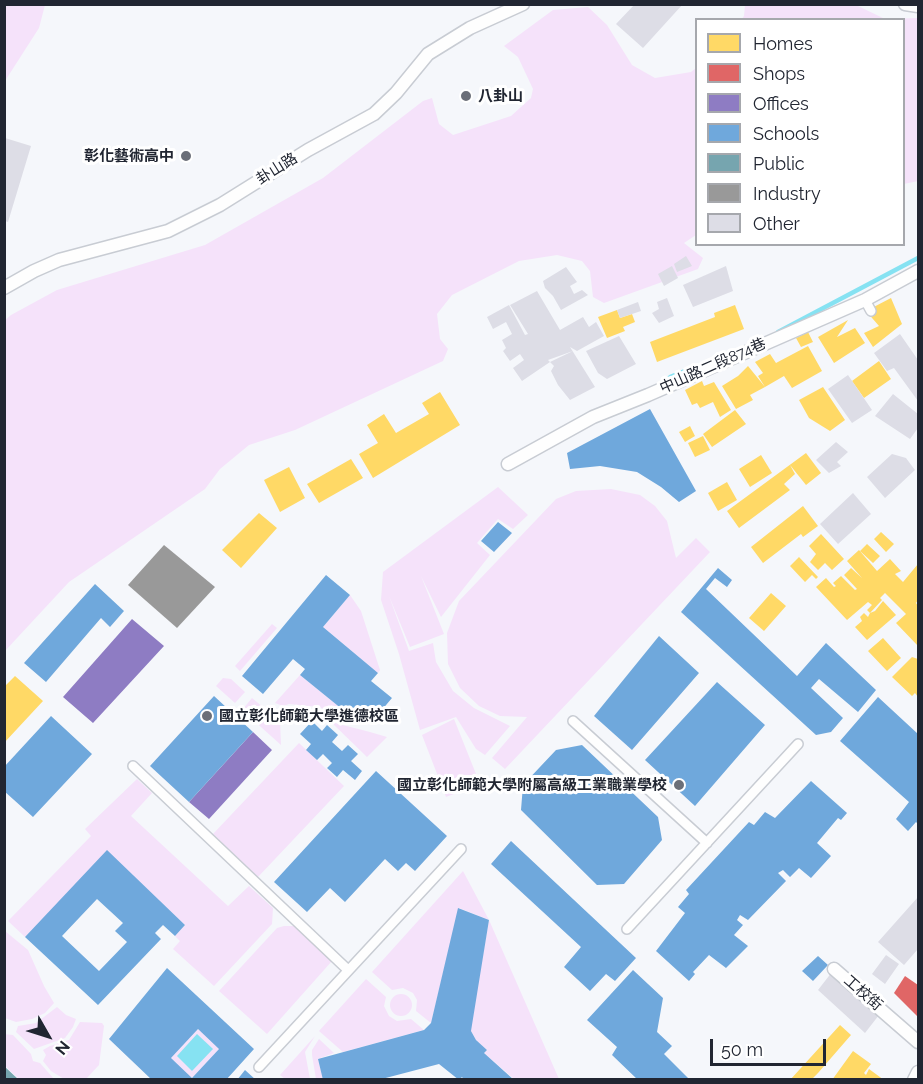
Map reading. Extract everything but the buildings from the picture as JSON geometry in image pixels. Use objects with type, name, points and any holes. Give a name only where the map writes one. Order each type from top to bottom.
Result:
[{"type":"street","name":"卦山路","points":[[4,288],[59,260],[168,231],[220,205],[308,150],[374,114],[396,93],[428,54],[470,28],[523,4]]},
{"type":"street","points":[[905,4],[918,6]]},
{"type":"street","name":"中山路二段874巷","points":[[508,464],[593,417],[868,305],[918,271]]},
{"type":"street","points":[[573,721],[707,843]]},
{"type":"street","points":[[627,929],[798,744]]},
{"type":"street","points":[[133,766],[348,970]]},
{"type":"street","points":[[259,1067],[461,849]]},
{"type":"street","name":"工校街","points":[[834,969],[918,1042]]},
{"type":"street","points":[[914,1080],[918,1072]]},
{"type":"shaded area","points":[[5,4],[45,5],[39,28],[5,81]]},
{"type":"shaded area","points":[[745,5],[856,5],[883,18],[743,18]]},
{"type":"shaded area","points":[[588,7],[607,25],[632,65],[655,78],[691,72],[695,69],[695,236],[684,243],[703,258],[698,269],[604,303],[593,297],[590,271],[582,261],[557,255],[519,261],[452,295],[437,314],[440,339],[448,349],[443,361],[295,430],[249,445],[220,469],[205,489],[69,582],[5,651],[4,321],[57,290],[205,245],[323,178],[423,101],[432,98],[439,124],[453,135],[511,116],[531,98],[533,89],[518,57],[504,46],[553,10]]},
{"type":"shaded area","points":[[905,18],[918,18],[918,181],[905,184]]},
{"type":"shaded area","points":[[498,487],[528,515],[513,529],[498,519],[477,543],[490,555],[441,617],[421,576],[444,634],[410,647],[389,596],[409,651],[433,643],[436,662],[453,691],[474,708],[510,726],[485,755],[476,749],[456,717],[420,730],[381,600],[383,572]]},
{"type":"shaded area","points":[[611,489],[640,495],[655,506],[667,521],[676,558],[696,538],[710,552],[505,769],[492,758],[527,717],[500,716],[479,706],[460,688],[448,664],[447,633],[459,601],[556,499],[576,491]]},
{"type":"shaded area","points":[[350,595],[361,611],[380,670],[378,673],[323,627]]},
{"type":"shaded area","points":[[272,624],[277,628],[240,671],[235,666]]},
{"type":"shaded area","points":[[300,675],[348,714],[343,718],[319,707],[289,704],[283,706],[275,703]]},
{"type":"shaded area","points":[[223,678],[231,679],[245,692],[235,703],[216,686]]},
{"type":"shaded area","points":[[252,698],[280,721],[281,745],[242,710]]},
{"type":"shaded area","points":[[454,719],[480,784],[446,797],[422,735]]},
{"type":"shaded area","points":[[331,722],[370,732],[387,737],[367,757]]},
{"type":"shaded area","points":[[299,743],[344,786],[258,877],[213,834]]},
{"type":"shaded area","points":[[137,779],[152,793],[131,816],[228,906],[249,886],[273,908],[272,924],[214,986],[173,949],[180,941],[175,936],[185,925],[107,851],[25,937],[8,921],[91,836],[85,829]]},
{"type":"shaded area","points":[[463,871],[489,920],[459,908],[431,1023],[416,1011],[417,1000],[413,993],[403,988],[392,990],[372,972]]},
{"type":"shaded area","points":[[489,920],[559,1079],[514,1079],[484,1053],[487,1050],[476,1040],[470,1029]]},
{"type":"shaded area","points":[[294,926],[332,961],[267,1034],[219,991],[277,928]]},
{"type":"shaded area","points":[[5,931],[28,950],[54,1003],[45,1013],[32,1019],[16,1022],[5,1018]]},
{"type":"shaded area","points":[[366,979],[386,997],[384,1006],[389,1016],[397,1021],[411,1019],[424,1030],[343,1052],[319,1031]]},
{"type":"shaded area","points":[[401,994],[409,997],[412,1005],[409,1013],[401,1016],[393,1013],[390,1005],[393,997]]},
{"type":"shaded area","points":[[57,1007],[66,1015],[76,1019],[65,1038],[34,1049],[16,1032],[18,1026],[36,1023]]},
{"type":"shaded area","points":[[80,1022],[102,1023],[104,1026],[99,1065],[86,1079],[64,1079],[51,1071],[43,1061],[46,1055],[43,1050],[69,1040]]},
{"type":"shaded area","points":[[198,1029],[219,1049],[192,1078],[171,1058]]},
{"type":"shaded area","points":[[4,1034],[13,1035],[31,1054],[33,1061],[40,1063],[54,1079],[19,1079],[5,1066]]},
{"type":"shaded area","points":[[315,1036],[305,1052],[310,1079],[285,1079],[280,1075]]},
{"type":"shaded area","points":[[319,1039],[334,1053],[318,1059],[323,1079],[316,1079],[312,1055],[312,1050]]},
{"type":"water","points":[[197,1034],[213,1049],[192,1071],[177,1056]]},
{"type":"waterway","points":[[778,332],[918,258]]},
{"type":"waterway","points":[[670,377],[712,360]]},
{"type":"place","name":"八卦山","points":[[466,96]]},
{"type":"place","name":"彰化藝術高中","points":[[186,156]]},
{"type":"place","name":"國立彰化師範大學進德校區","points":[[207,716]]},
{"type":"place","name":"國立彰化師範大學附屬高級工業職業學校","points":[[679,785]]}]
